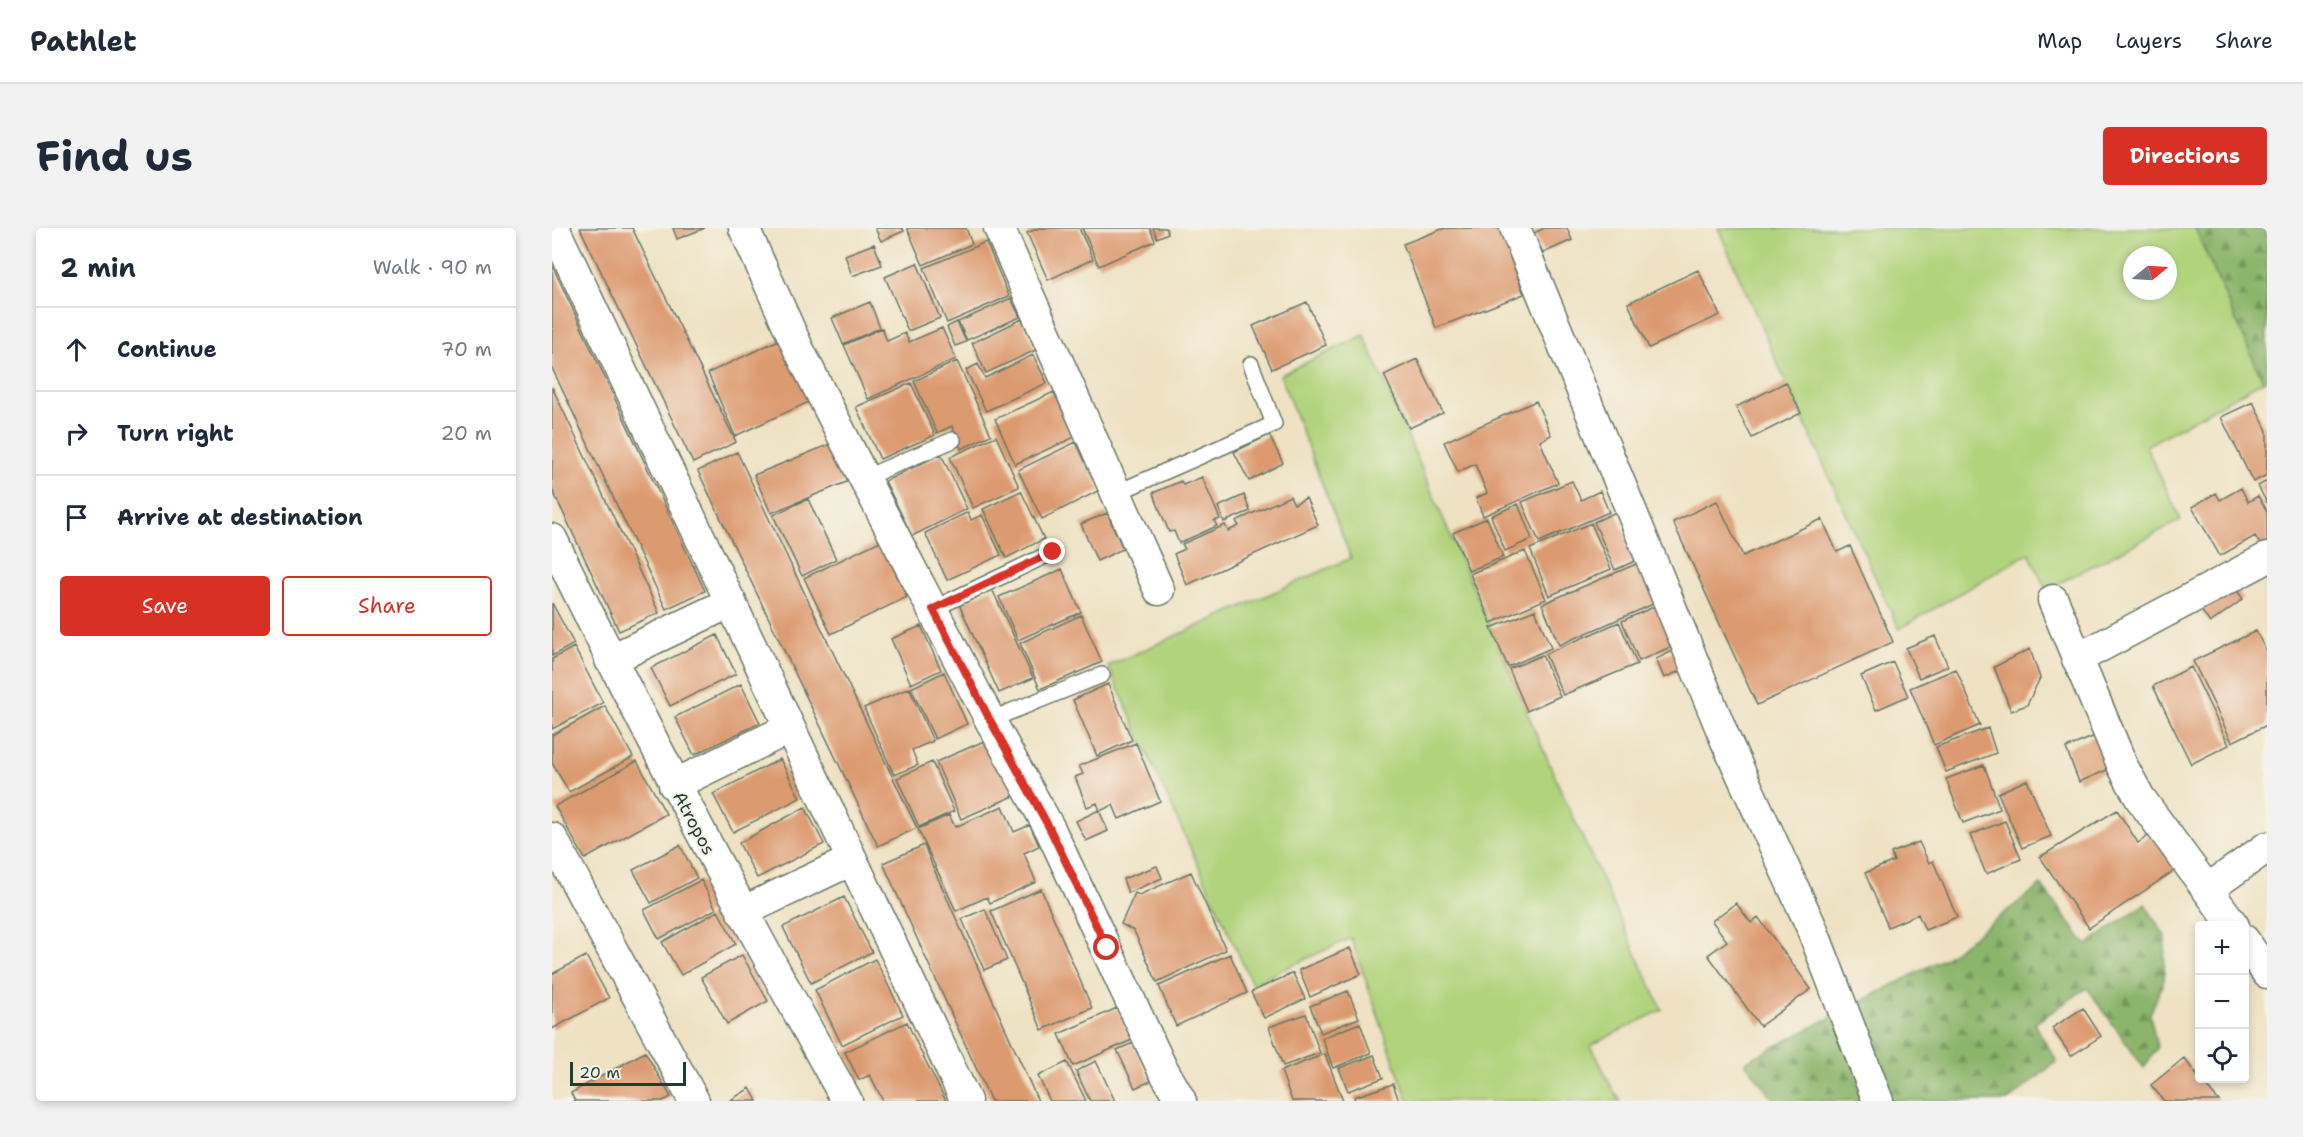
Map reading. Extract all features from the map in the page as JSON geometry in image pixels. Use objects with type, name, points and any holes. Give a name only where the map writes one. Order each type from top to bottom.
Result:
[{"type":"street","points":[[554,228],[966,1101]]},
{"type":"street","points":[[744,228],[799,350],[990,720],[1050,829],[1161,1066],[1181,1101]]},
{"type":"street","points":[[999,228],[1159,590]]},
{"type":"street","points":[[1515,228],[1726,741],[1811,926],[1878,1101]]},
{"type":"street","name":"Atropos","points":[[552,539],[674,785],[847,1101]]},
{"type":"street","points":[[2078,659],[2267,558]]},
{"type":"street","points":[[2053,600],[2123,767],[2140,798],[2230,921]]},
{"type":"street","points":[[610,660],[731,602]]},
{"type":"street","points":[[674,785],[789,728]]},
{"type":"street","points":[[552,838],[694,1101]]},
{"type":"street","points":[[2208,889],[2267,847]]},
{"type":"street","points":[[742,912],[852,860]]},
{"type":"street","points":[[2249,947],[2267,973]]},
{"type":"lane","points":[[1116,493],[1274,424],[1251,364]]},
{"type":"lane","points":[[864,478],[953,440]]},
{"type":"lane","points":[[933,609],[1053,552]]},
{"type":"lane","points":[[990,720],[1102,675]]},
{"type":"green space","points":[[1718,228],[2195,228],[2263,381],[2146,446],[2181,520],[2046,590],[2029,553],[1899,629]]},
{"type":"green space","points":[[2195,228],[2267,228],[2267,379],[2263,381]]},
{"type":"green space","points":[[1364,335],[1562,793],[1662,1010],[1591,1045],[1614,1092],[1621,1101],[1408,1101],[1351,938],[1252,984],[1108,666],[1351,558],[1280,375]]},
{"type":"green space","points":[[2041,885],[2086,945],[2145,904],[2165,936],[2164,980],[2150,1014],[2157,1048],[2144,1068],[2087,988],[2034,1024],[2057,1061],[2008,1101],[1774,1101],[1745,1062],[1945,958]]},
{"type":"building","points":[[580,228],[632,228],[736,442],[693,463]]},
{"type":"building","points":[[673,228],[705,228],[677,239]]},
{"type":"building","points":[[875,228],[902,228],[904,231],[881,241]]},
{"type":"building","points":[[907,228],[966,228],[972,244],[923,265]]},
{"type":"building","points":[[1039,228],[1079,228],[1093,259],[1048,280],[1027,233]]},
{"type":"building","points":[[1082,228],[1150,228],[1155,241],[1099,266]]},
{"type":"building","points":[[1153,228],[1166,228],[1168,233],[1157,238]]},
{"type":"building","points":[[1445,228],[1499,228],[1524,294],[1436,328],[1403,244]]},
{"type":"building","points":[[1544,228],[1567,228],[1572,240],[1543,253],[1534,233]]},
{"type":"building","points":[[986,242],[1009,296],[947,323],[924,268]]},
{"type":"building","points":[[874,244],[882,265],[852,276],[845,255]]},
{"type":"building","points":[[917,263],[940,318],[908,331],[885,277]]},
{"type":"building","points":[[552,265],[705,591],[666,609],[552,368]]},
{"type":"building","points":[[1698,270],[1720,315],[1649,348],[1628,303]]},
{"type":"building","points":[[1011,298],[1020,317],[967,340],[958,322]]},
{"type":"building","points":[[870,302],[880,328],[843,344],[832,318]]},
{"type":"building","points":[[1307,302],[1326,345],[1272,369],[1253,326]]},
{"type":"building","points":[[1022,319],[1036,350],[986,373],[972,343]]},
{"type":"building","points":[[957,322],[966,342],[955,346],[947,327]]},
{"type":"building","points":[[882,328],[887,341],[905,333],[909,342],[942,328],[956,359],[868,399],[844,345]]},
{"type":"building","points":[[781,339],[811,401],[735,436],[708,373]]},
{"type":"building","points":[[1033,355],[1047,383],[986,411],[966,370],[978,364],[985,378]]},
{"type":"building","points":[[1417,359],[1443,413],[1409,428],[1384,375]]},
{"type":"building","points":[[957,361],[991,435],[961,449],[952,426],[937,433],[914,381]]},
{"type":"building","points":[[1786,382],[1801,413],[1752,438],[1736,407]]},
{"type":"building","points":[[911,383],[935,435],[880,459],[856,407]]},
{"type":"building","points":[[552,387],[659,613],[619,631],[552,489]]},
{"type":"building","points":[[1054,392],[1075,437],[1015,464],[995,419]]},
{"type":"building","points":[[1536,401],[1551,435],[1540,441],[1558,483],[1483,516],[1476,498],[1487,493],[1475,464],[1458,472],[1444,442]]},
{"type":"building","points":[[2253,402],[2267,431],[2267,475],[2253,482],[2221,417]]},
{"type":"building","points":[[1269,435],[1283,463],[1249,481],[1234,452]]},
{"type":"building","points":[[996,436],[1019,487],[973,508],[950,457]]},
{"type":"building","points":[[1076,442],[1100,490],[1042,519],[1018,470]]},
{"type":"building","points":[[833,443],[849,481],[771,513],[754,475]]},
{"type":"building","points":[[737,452],[917,828],[878,846],[698,471]]},
{"type":"building","points":[[941,454],[967,509],[912,536],[885,481]]},
{"type":"building","points":[[1202,477],[1220,519],[1214,521],[1217,526],[1179,543],[1174,531],[1169,532],[1153,493],[1181,481],[1183,485]]},
{"type":"building","points":[[1572,481],[1581,500],[1600,491],[1609,512],[1539,542],[1522,502]]},
{"type":"building","points":[[2267,481],[2267,503],[2258,486]]},
{"type":"building","points":[[2241,488],[2248,502],[2258,496],[2267,511],[2267,546],[2263,549],[2255,536],[2220,556],[2192,507],[2216,493],[2220,500]]},
{"type":"building","points":[[1021,491],[1044,539],[1006,558],[983,509]]},
{"type":"building","points":[[1244,495],[1250,511],[1224,522],[1218,507]]},
{"type":"building","points":[[1290,496],[1294,504],[1306,498],[1318,525],[1187,585],[1174,554],[1185,549],[1182,544],[1225,525],[1228,531],[1239,526],[1236,521]]},
{"type":"building","points":[[808,499],[836,559],[802,576],[773,515]]},
{"type":"building","points":[[1717,501],[1743,556],[1822,519],[1837,552],[1850,546],[1893,642],[1757,705],[1673,522]]},
{"type":"building","points":[[1518,504],[1532,539],[1505,551],[1491,516]]},
{"type":"building","points":[[968,512],[971,520],[982,515],[1001,555],[947,580],[925,533]]},
{"type":"building","points":[[1616,512],[1637,560],[1615,570],[1594,522]]},
{"type":"building","points":[[1107,513],[1123,549],[1097,561],[1081,524]]},
{"type":"building","points":[[1487,518],[1503,557],[1469,571],[1453,533]]},
{"type":"building","points":[[1591,523],[1611,569],[1549,596],[1530,549]]},
{"type":"building","points":[[880,541],[907,597],[831,634],[804,578]]},
{"type":"building","points":[[1525,551],[1546,599],[1491,623],[1470,574]]},
{"type":"building","points":[[1641,562],[1658,602],[1559,645],[1542,604]]},
{"type":"building","points":[[1062,569],[1081,612],[1018,640],[999,597]]},
{"type":"building","points":[[2234,586],[2243,599],[2210,623],[2201,610]]},
{"type":"building","points":[[992,589],[1033,678],[999,693],[959,604]]},
{"type":"building","points":[[552,603],[574,644],[552,656]]},
{"type":"building","points":[[1658,605],[1675,645],[1639,661],[1622,621]]},
{"type":"building","points":[[1535,610],[1551,648],[1508,667],[1491,628]]},
{"type":"building","points":[[1081,615],[1102,662],[1040,689],[1020,643]]},
{"type":"building","points":[[1619,622],[1637,664],[1563,695],[1545,654]]},
{"type":"building","points":[[921,626],[941,670],[911,684],[891,639]]},
{"type":"building","points":[[2256,631],[2267,653],[2267,725],[2232,742],[2193,661]]},
{"type":"building","points":[[717,635],[736,674],[670,706],[651,668]]},
{"type":"building","points":[[1935,636],[1948,666],[1919,678],[1906,648]]},
{"type":"building","points":[[574,647],[603,703],[552,729],[552,659]]},
{"type":"building","points":[[1677,649],[1685,669],[1664,678],[1656,659]]},
{"type":"building","points":[[2030,649],[2040,678],[2027,705],[2011,711],[1994,667]]},
{"type":"building","points":[[1542,655],[1560,696],[1527,711],[1509,669]]},
{"type":"building","points":[[1893,662],[1908,696],[1876,710],[1861,676]]},
{"type":"building","points":[[2191,667],[2229,745],[2191,764],[2153,686]]},
{"type":"building","points":[[1956,669],[1980,725],[1934,745],[1910,688]]},
{"type":"building","points":[[944,672],[967,724],[935,739],[911,688]]},
{"type":"building","points":[[741,684],[760,723],[694,755],[675,717]]},
{"type":"building","points":[[1108,684],[1132,740],[1097,756],[1073,700]]},
{"type":"building","points":[[909,688],[933,741],[912,750],[918,765],[894,775],[864,708]]},
{"type":"building","points":[[605,706],[633,757],[569,792],[552,763],[552,735]]},
{"type":"building","points":[[1988,728],[1996,753],[1946,772],[1936,747]]},
{"type":"building","points":[[2100,734],[2114,767],[2079,782],[2066,748]]},
{"type":"building","points":[[991,738],[1016,795],[961,819],[936,762]]},
{"type":"building","points":[[1136,743],[1160,801],[1119,819],[1113,805],[1100,811],[1097,803],[1087,807],[1075,777],[1083,774],[1079,766]]},
{"type":"building","points":[[780,759],[800,798],[733,832],[713,794]]},
{"type":"building","points":[[637,761],[666,814],[585,859],[555,806]]},
{"type":"building","points":[[932,762],[954,811],[919,827],[897,778]]},
{"type":"building","points":[[1984,765],[2000,809],[1963,823],[1946,779]]},
{"type":"building","points":[[2027,780],[2051,836],[2022,848],[1998,793]]},
{"type":"building","points":[[1003,806],[1014,832],[1030,825],[1039,846],[1024,853],[1036,882],[990,903],[987,897],[956,911],[918,829],[949,815],[955,827]]},
{"type":"building","points":[[805,807],[824,844],[757,878],[739,843]]},
{"type":"building","points":[[1099,810],[1108,831],[1086,841],[1076,821]]},
{"type":"building","points":[[2117,810],[2138,843],[2154,832],[2178,868],[2089,928],[2040,857]]},
{"type":"building","points":[[2005,821],[2021,859],[1986,874],[1970,835]]},
{"type":"building","points":[[1919,842],[1929,863],[1933,861],[1957,917],[1925,930],[1918,914],[1888,927],[1865,873],[1894,861],[1891,853]]},
{"type":"building","points":[[680,845],[697,878],[651,903],[633,870]]},
{"type":"building","points":[[924,845],[1038,1101],[991,1101],[883,863]]},
{"type":"building","points":[[1157,866],[1162,878],[1128,893],[1123,879]]},
{"type":"building","points":[[1191,872],[1226,950],[1157,982],[1134,931],[1121,924],[1135,893],[1139,895]]},
{"type":"building","points":[[701,880],[716,909],[659,939],[644,910]]},
{"type":"building","points":[[1041,889],[1092,1008],[1042,1030],[991,911]]},
{"type":"building","points":[[844,897],[872,952],[811,983],[783,927]]},
{"type":"building","points":[[1736,903],[1751,923],[1758,917],[1811,989],[1760,1026],[1708,955],[1727,941],[1712,921]]},
{"type":"building","points":[[985,909],[1007,960],[984,970],[962,919]]},
{"type":"building","points":[[718,911],[736,944],[681,975],[662,942]]},
{"type":"building","points":[[1350,948],[1361,974],[1310,997],[1299,970]]},
{"type":"building","points":[[1230,954],[1247,993],[1176,1026],[1159,986]]},
{"type":"building","points":[[742,955],[768,1001],[727,1024],[701,977]]},
{"type":"building","points":[[586,956],[609,998],[552,1029],[552,974]]},
{"type":"building","points":[[875,959],[903,1015],[842,1045],[815,990]]},
{"type":"building","points":[[1293,973],[1305,999],[1264,1018],[1251,992]]},
{"type":"building","points":[[1348,991],[1359,1018],[1321,1033],[1310,1006]]},
{"type":"building","points":[[1117,1008],[1132,1040],[1073,1066],[1059,1034]]},
{"type":"building","points":[[2083,1008],[2101,1036],[2071,1056],[2052,1028]]},
{"type":"building","points":[[1306,1014],[1320,1053],[1283,1066],[1269,1027]]},
{"type":"building","points":[[907,1022],[946,1101],[883,1101],[870,1075],[859,1080],[845,1052]]},
{"type":"building","points":[[1360,1023],[1371,1053],[1333,1068],[1322,1038]]},
{"type":"building","points":[[1133,1043],[1151,1081],[1135,1088],[1117,1050]]},
{"type":"building","points":[[645,1052],[671,1097],[663,1101],[575,1101],[571,1093]]},
{"type":"building","points":[[1325,1054],[1343,1101],[1292,1101],[1281,1071]]},
{"type":"building","points":[[1374,1055],[1383,1078],[1348,1091],[1339,1068]]},
{"type":"building","points":[[2184,1058],[2195,1073],[2195,1083],[2203,1083],[2219,1101],[2164,1101],[2151,1085]]},
{"type":"building","points":[[1096,1061],[1115,1101],[1090,1101],[1076,1071]]},
{"type":"building","points":[[1067,1062],[1086,1101],[1050,1101],[1038,1076]]},
{"type":"building","points":[[1393,1084],[1399,1101],[1355,1101],[1354,1097]]},
{"type":"building","points":[[750,1088],[757,1101],[729,1101]]},
{"type":"route","points":[[1053,552],[933,609],[1050,829],[1107,948]]}]
